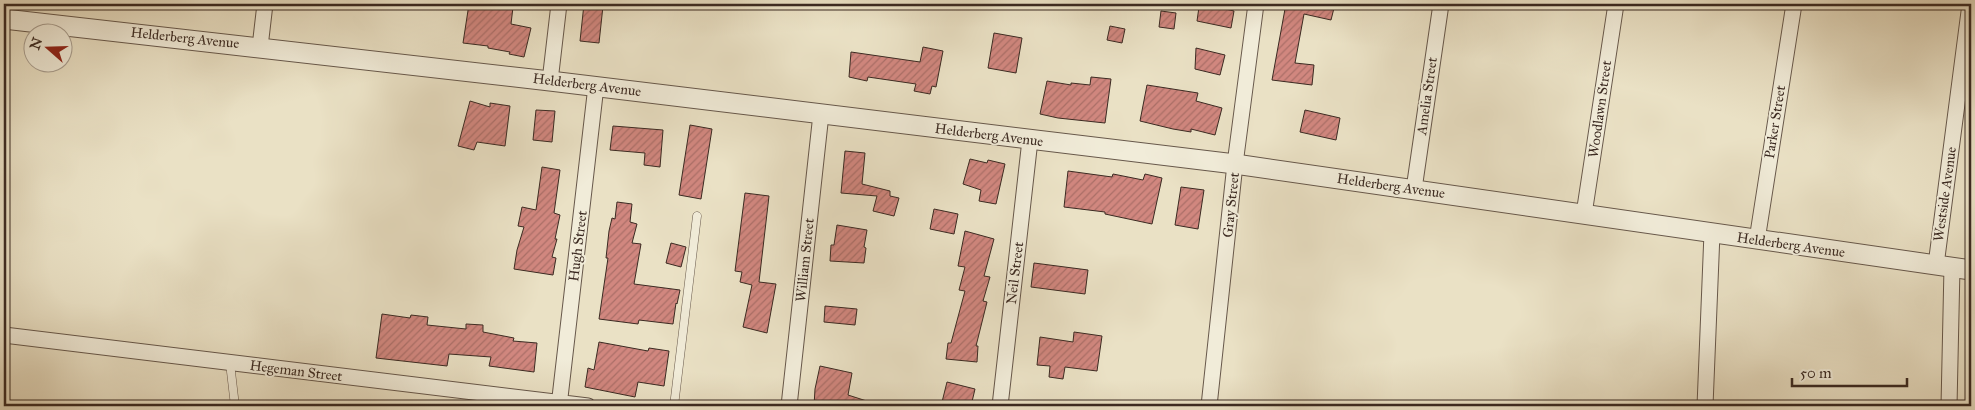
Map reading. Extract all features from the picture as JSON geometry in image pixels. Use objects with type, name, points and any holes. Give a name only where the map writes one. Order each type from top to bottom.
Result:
[{"type":"street","points":[[260,47],[264,4]]},
{"type":"street","points":[[550,81],[559,4]]},
{"type":"street","name":"Gray Street","points":[[1209,406],[1256,4]]},
{"type":"street","name":"Amelia Street","points":[[1414,189],[1441,4]]},
{"type":"street","name":"Woodlawn Street","points":[[1584,214],[1616,4]]},
{"type":"street","name":"Parker Street","points":[[1757,240],[1794,4]]},
{"type":"street","name":"Westside Avenue","points":[[1949,406],[1944,266],[1970,4]]},
{"type":"street","name":"Helderberg Avenue","points":[[4,19],[596,86],[1236,164],[1971,270]]},
{"type":"street","name":"Hugh Street","points":[[559,405],[596,86]]},
{"type":"street","name":"William Street","points":[[789,406],[821,114]]},
{"type":"street","name":"Neil Street","points":[[1000,406],[1030,140]]},
{"type":"street","points":[[1705,406],[1712,234]]},
{"type":"street","name":"Hegeman Street","points":[[4,335],[559,405],[588,406]]},
{"type":"lane","points":[[674,406],[697,216]]},
{"type":"lane","points":[[230,363],[235,406]]},
{"type":"building","points":[[469,4],[492,4],[513,7],[511,24],[531,28],[524,57],[488,48],[488,46],[463,43]]},
{"type":"building","points":[[584,4],[603,6],[599,43],[580,41]]},
{"type":"building","points":[[1283,4],[1335,4],[1331,20],[1304,14],[1295,63],[1314,65],[1312,85],[1272,80],[1285,9],[1282,9]]},
{"type":"building","points":[[1208,5],[1234,11],[1231,28],[1197,21],[1199,7],[1208,8]]},
{"type":"building","points":[[1161,11],[1176,13],[1174,29],[1159,27]]},
{"type":"building","points":[[1110,26],[1125,29],[1122,43],[1107,40]]},
{"type":"building","points":[[994,33],[1022,38],[1016,73],[988,68]]},
{"type":"building","points":[[923,47],[943,51],[936,87],[932,86],[930,94],[914,91],[916,84],[868,77],[867,81],[849,77],[851,52],[920,62]]},
{"type":"building","points":[[1196,48],[1225,55],[1220,75],[1195,69]]},
{"type":"building","points":[[1091,77],[1111,79],[1105,123],[1040,114],[1047,81],[1071,85],[1071,83],[1090,85]]},
{"type":"building","points":[[1147,85],[1198,93],[1196,101],[1222,108],[1215,135],[1191,129],[1191,132],[1173,129],[1140,121]]},
{"type":"building","points":[[470,101],[490,107],[490,103],[510,106],[505,146],[477,142],[474,150],[458,146]]},
{"type":"building","points":[[536,110],[555,111],[552,142],[533,140]]},
{"type":"building","points":[[1305,110],[1340,118],[1336,140],[1300,132]]},
{"type":"building","points":[[690,125],[712,129],[701,199],[679,195]]},
{"type":"building","points":[[613,126],[663,130],[660,167],[644,165],[645,153],[610,150]]},
{"type":"building","points":[[845,151],[865,153],[862,184],[890,191],[890,196],[899,198],[894,216],[873,211],[877,196],[841,193]]},
{"type":"building","points":[[970,159],[987,163],[988,160],[1005,164],[996,204],[979,201],[981,190],[963,184]]},
{"type":"building","points":[[542,167],[560,170],[554,213],[560,215],[555,239],[557,239],[552,257],[556,258],[553,275],[514,269],[524,227],[518,226],[522,207],[536,210]]},
{"type":"building","points":[[1068,171],[1112,177],[1113,174],[1143,180],[1145,174],[1162,178],[1152,224],[1105,214],[1105,212],[1064,207]]},
{"type":"building","points":[[1181,187],[1204,190],[1198,229],[1175,225]]},
{"type":"building","points":[[745,193],[769,196],[759,282],[776,284],[767,333],[743,327],[752,285],[740,282],[742,272],[735,271]]},
{"type":"building","points":[[617,202],[632,204],[630,222],[637,224],[632,243],[641,244],[634,284],[680,290],[673,324],[639,320],[638,324],[599,319],[608,258],[606,258],[609,231],[612,218],[615,219]]},
{"type":"building","points":[[934,209],[958,214],[954,234],[930,229]]},
{"type":"building","points":[[837,225],[867,230],[864,263],[830,261],[831,245],[834,245]]},
{"type":"building","points":[[965,231],[994,239],[984,276],[990,277],[983,301],[987,302],[976,346],[978,346],[977,362],[946,359],[948,343],[951,343],[965,291],[959,290],[965,267],[958,266]]},
{"type":"building","points":[[671,243],[686,247],[681,267],[666,263]]},
{"type":"building","points":[[1034,263],[1088,270],[1085,294],[1031,287]]},
{"type":"building","points":[[825,306],[857,309],[855,325],[824,322]]},
{"type":"building","points":[[382,314],[410,318],[411,315],[428,317],[427,325],[466,329],[466,324],[483,325],[483,332],[514,338],[513,341],[537,343],[534,372],[489,366],[491,357],[449,354],[447,366],[376,358]]},
{"type":"building","points":[[1074,332],[1102,336],[1097,371],[1065,367],[1063,379],[1049,377],[1050,366],[1037,365],[1040,337],[1073,342]]},
{"type":"building","points":[[599,342],[648,351],[649,348],[669,351],[664,386],[638,382],[635,397],[585,387],[588,368],[594,370]]},
{"type":"building","points":[[820,366],[852,373],[848,395],[876,404],[875,406],[814,406],[815,389]]},
{"type":"building","points":[[947,382],[975,389],[971,406],[941,406]]}]
